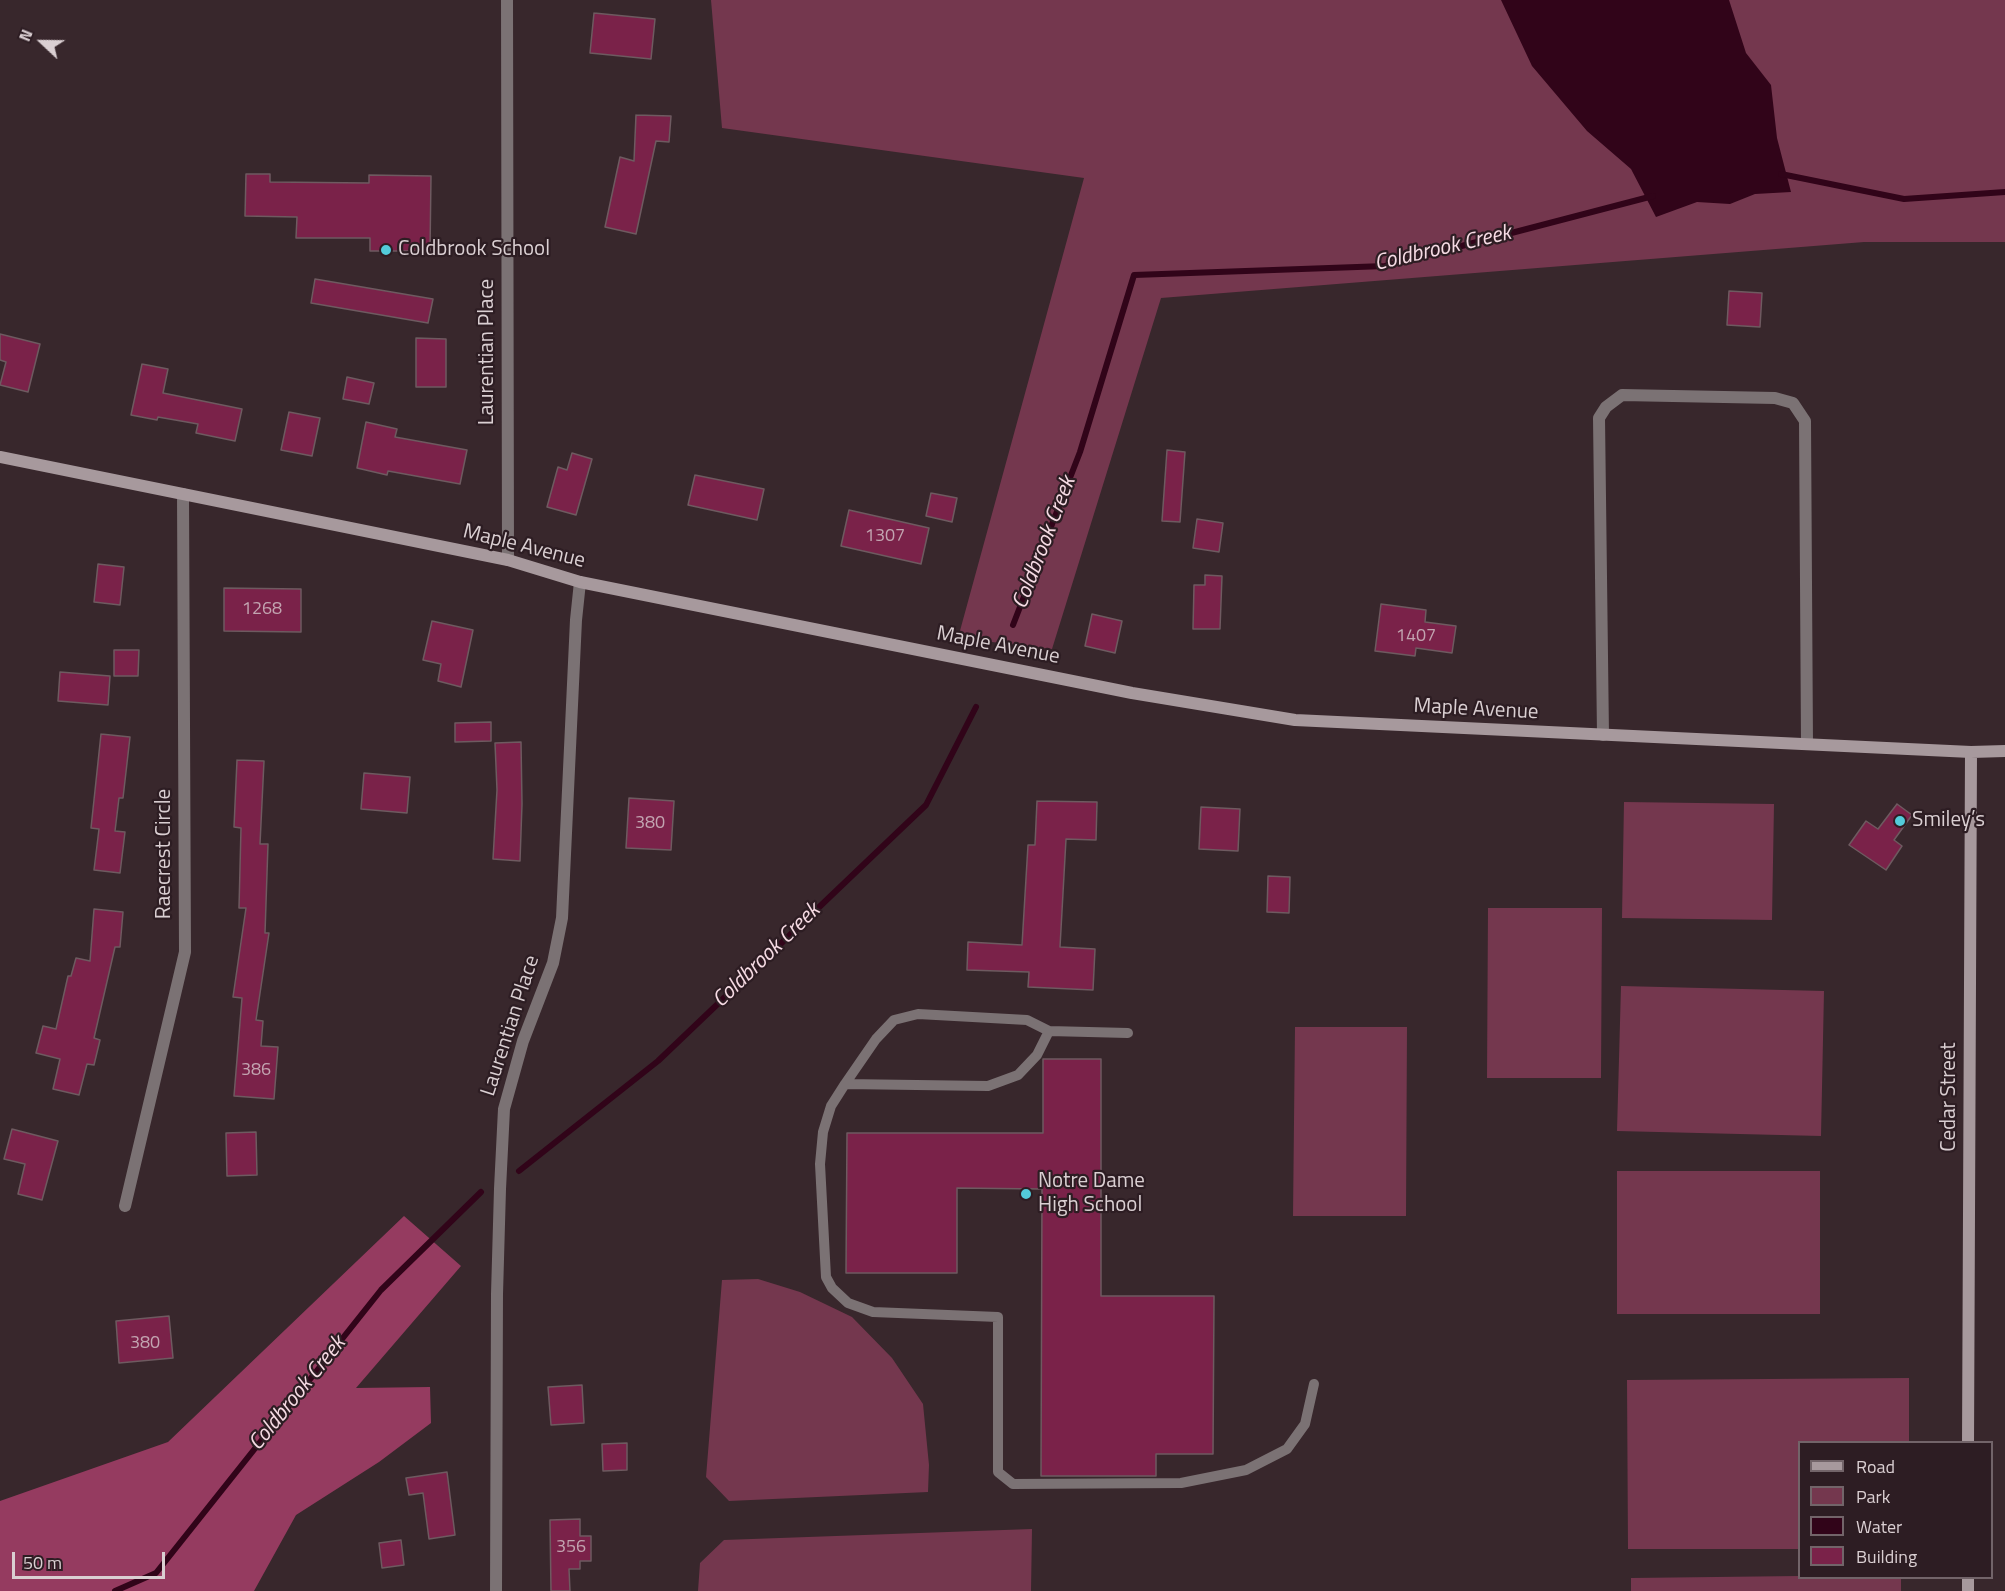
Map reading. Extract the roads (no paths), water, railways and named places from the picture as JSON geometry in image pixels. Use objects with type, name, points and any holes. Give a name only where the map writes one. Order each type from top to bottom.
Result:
[{"type":"main road","name":"Maple Avenue","points":[[0,457],[507,560],[580,582],[1132,693],[1295,720],[1971,752],[2005,751]]},
{"type":"main road","name":"Cedar Street","points":[[1968,1441],[1971,752]]},
{"type":"street","name":"Laurentian Place","points":[[507,0],[507,560]]},
{"type":"street","points":[[1603,735],[1599,418],[1606,407],[1622,394],[1775,398],[1793,403],[1805,421],[1806,744]]},
{"type":"street","name":"Raecrest Circle","points":[[125,1206],[185,952],[183,494]]},
{"type":"street","name":"Laurentian Place","points":[[496,1591],[497,1294],[504,1108],[523,1041],[553,963],[562,918],[576,620],[580,582]]},
{"type":"lane","points":[[1128,1033],[1049,1031],[1027,1020],[918,1014],[894,1020],[876,1039],[831,1106],[823,1132],[820,1164],[826,1277],[832,1288],[848,1303],[873,1312],[998,1317],[998,1472],[1012,1484],[1181,1483],[1246,1470],[1287,1449],[1305,1424],[1314,1384]]},
{"type":"lane","points":[[845,1084],[988,1086],[1018,1075],[1037,1055],[1049,1031]]},
{"type":"water","points":[[1501,0],[1729,0],[1746,53],[1771,85],[1777,138],[1791,192],[1755,194],[1730,204],[1697,202],[1656,217],[1631,169],[1587,131],[1532,66]]},
{"type":"waterway","name":"Coldbrook Creek","points":[[1781,174],[1904,199],[2005,192]]},
{"type":"waterway","name":"Coldbrook Creek","points":[[1013,625],[1080,452],[1134,275],[1385,266],[1653,196]]},
{"type":"waterway","name":"Coldbrook Creek","points":[[519,1171],[658,1061],[926,805],[976,707]]},
{"type":"waterway","name":"Coldbrook Creek","points":[[115,1591],[156,1573],[381,1290],[481,1192]]},
{"type":"place","name":"Coldbrook School","points":[[386,250]]},
{"type":"place","name":"Smiley’s","points":[[1900,821]]},
{"type":"place","name":"Notre Dame High School","points":[[1026,1194]]}]
